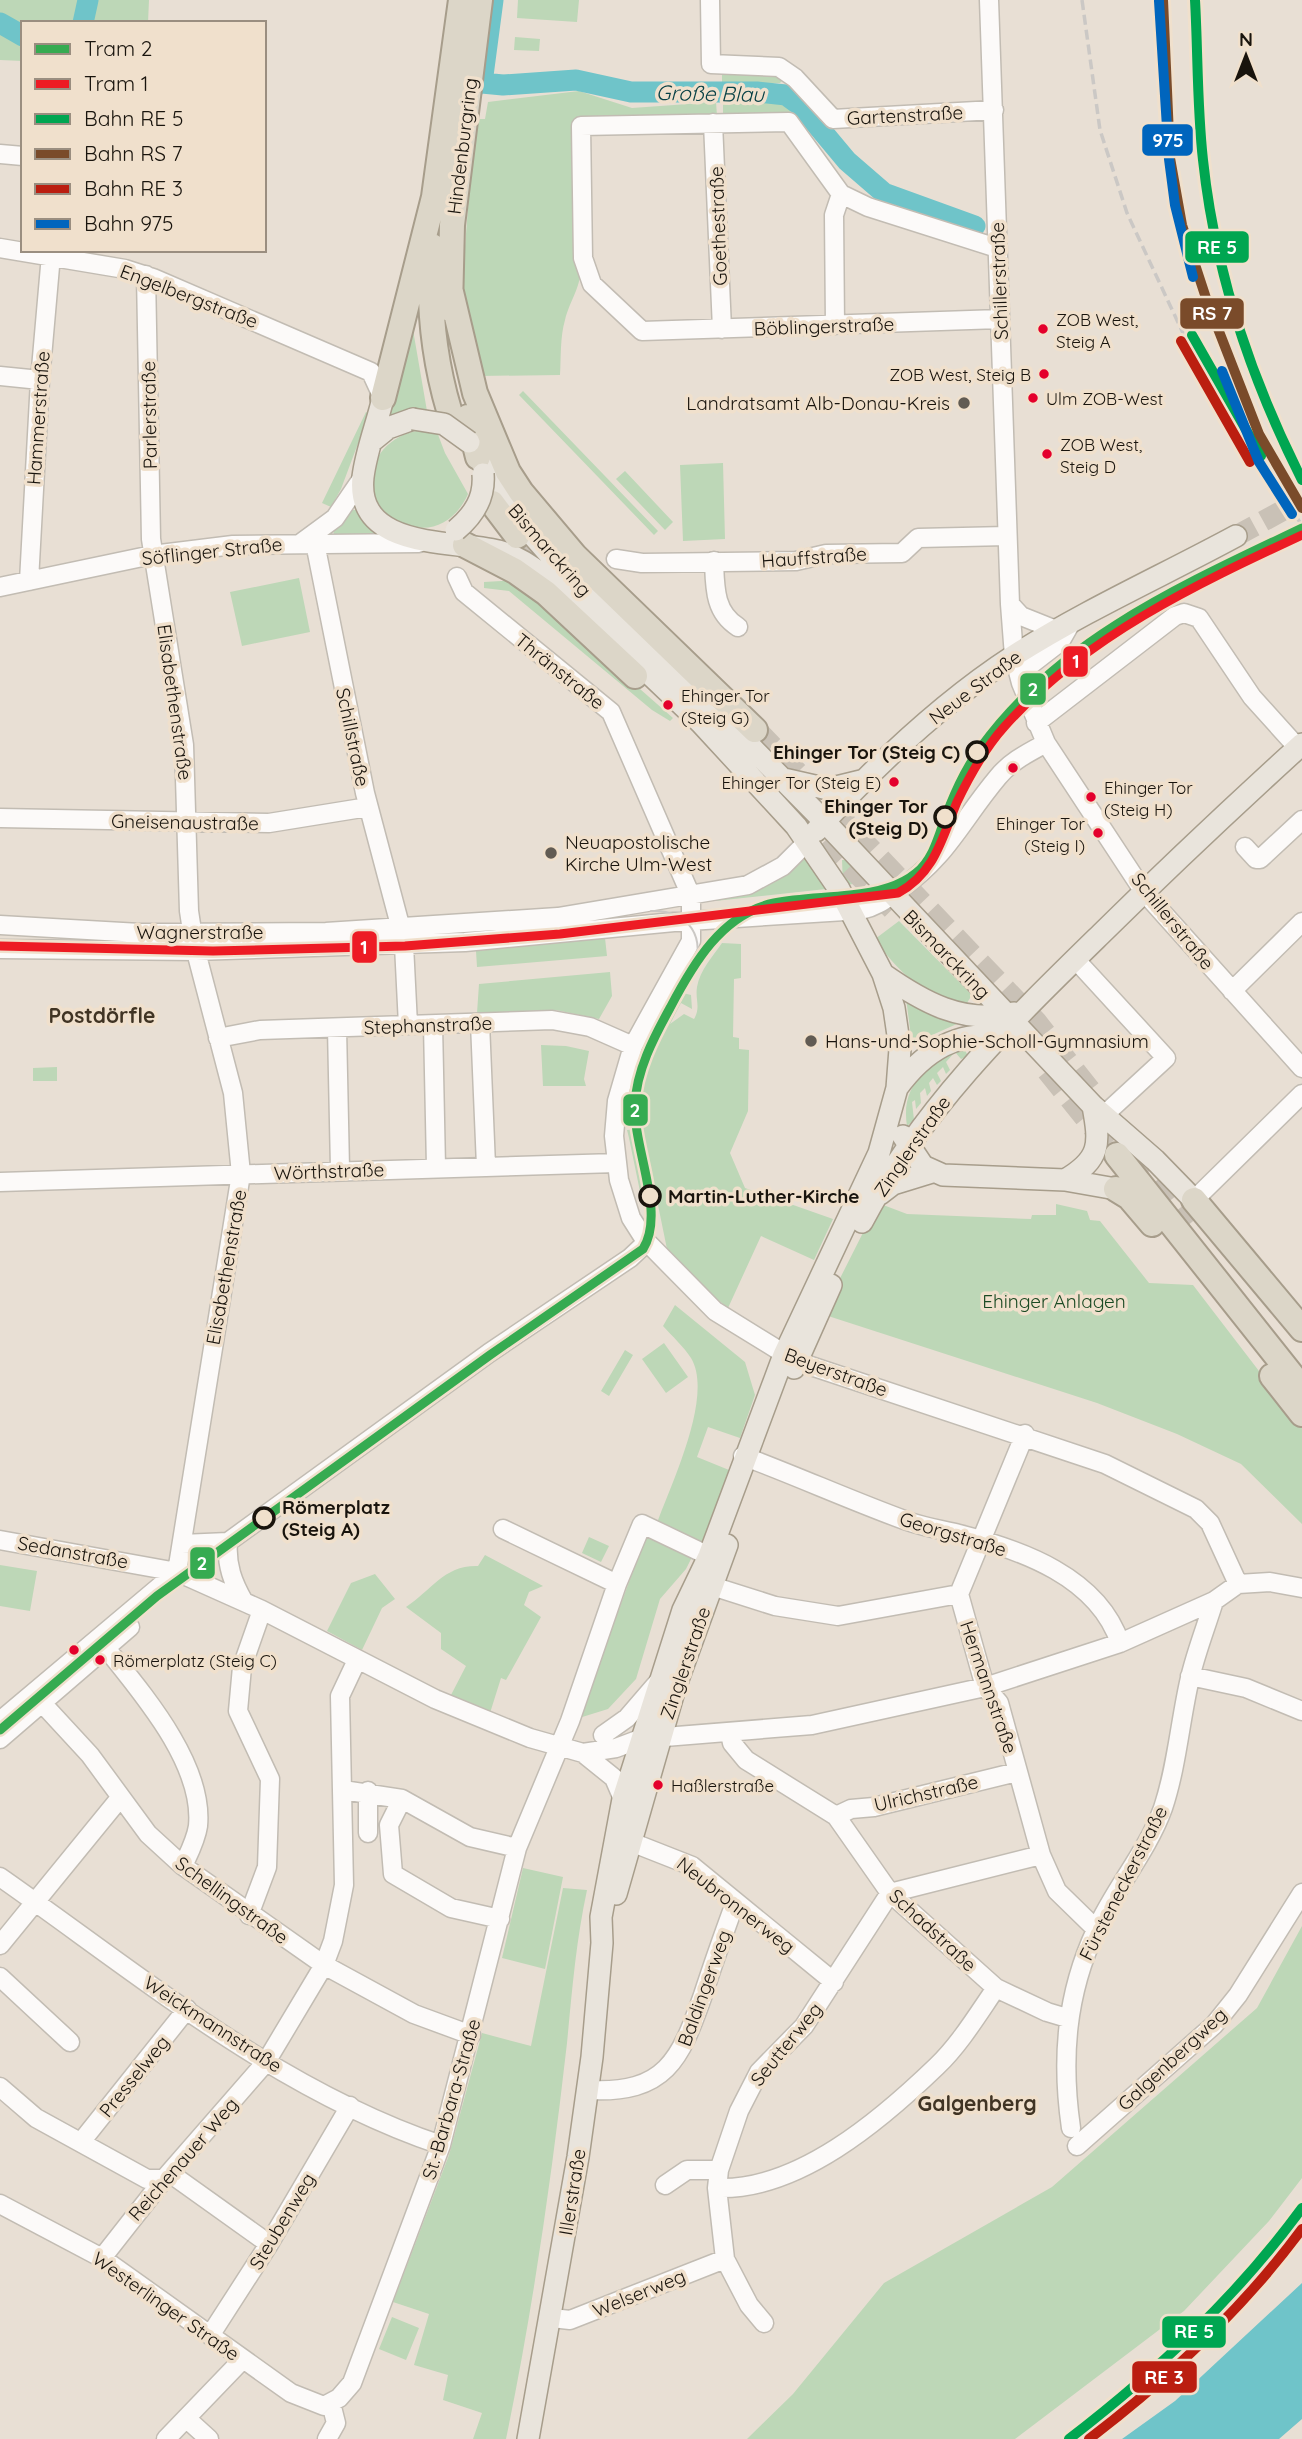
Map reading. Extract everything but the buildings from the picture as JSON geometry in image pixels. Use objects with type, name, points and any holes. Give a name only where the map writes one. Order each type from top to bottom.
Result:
[{"type":"highway","name":"Hindenburgring","points":[[434,197],[461,0]]},
{"type":"highway","name":"Hindenburgring","points":[[451,292],[452,226],[480,0]]},
{"type":"highway","points":[[383,398],[434,197]]},
{"type":"highway","points":[[434,197],[430,277],[433,337],[437,371],[449,410]]},
{"type":"highway","points":[[451,292],[453,348],[477,458]]},
{"type":"highway","points":[[451,292],[475,393],[508,472],[521,492],[575,556],[755,730]]},
{"type":"highway","points":[[492,503],[517,536]]},
{"type":"highway","points":[[460,538],[515,570],[546,593],[635,676]]},
{"type":"highway","points":[[1120,1145],[1302,1388]]},
{"type":"highway","points":[[1116,1189],[1140,1208],[1302,1414]]},
{"type":"highway","points":[[1193,1211],[1302,1329]]},
{"type":"highway","points":[[1193,1211],[1302,1361]]},
{"type":"main road","points":[[372,441],[388,428],[413,419],[444,424],[477,458],[480,499],[466,521],[460,538],[427,542],[405,537],[379,521],[364,494],[363,477],[372,441],[383,398]]},
{"type":"main road","name":"Bismarckring","points":[[477,458],[528,530],[566,573],[782,778],[1098,1111],[1120,1145],[1156,1160],[1193,1211]]},
{"type":"main road","name":"Bismarckring","points":[[460,538],[518,558],[553,582],[720,742],[808,841],[850,911],[883,974],[894,1008],[899,1041],[895,1096]]},
{"type":"main road","name":"Neue Straße","points":[[825,822],[926,722],[1014,656],[1064,626],[1239,538]]},
{"type":"main road","name":"Zinglerstraße","points":[[790,1358],[875,1198],[937,1107],[1010,1020],[1300,746]]},
{"type":"main road","points":[[782,778],[828,789],[869,779]]},
{"type":"main road","name":"Wagnerstraße","points":[[808,841],[825,822]]},
{"type":"main road","points":[[883,974],[941,1009],[1010,1020]]},
{"type":"main road","points":[[932,1172],[908,1147],[895,1096],[922,1059],[946,1043],[1010,1020]]},
{"type":"main road","name":"Zinglerstraße","points":[[650,1739],[659,1682],[683,1610],[709,1556],[790,1358],[879,1153],[895,1096]]},
{"type":"main road","points":[[1065,1180],[1089,1164],[1093,1157],[1098,1111]]},
{"type":"main road","points":[[1116,1189],[1105,1165],[1104,1155],[1109,1140],[1120,1145]]},
{"type":"main road","points":[[875,1198],[893,1184],[932,1172],[965,1177],[1065,1180],[1116,1189]]},
{"type":"main road","name":"Zinglerstraße","points":[[650,1739],[712,1586],[750,1459]]},
{"type":"main road","name":"Illerstraße","points":[[528,2439],[552,2318],[588,2090],[605,1888],[623,1799],[650,1739]]},
{"type":"main road","name":"Illerstraße","points":[[602,1943],[631,1842],[650,1739]]},
{"type":"street","name":"Gartenstraße","points":[[710,0],[711,64],[779,67],[795,78],[833,119],[994,110]]},
{"type":"street","name":"Schillerstraße","points":[[989,0],[1010,604],[1014,656],[1021,683],[1046,743],[1144,892],[1302,1068]]},
{"type":"street","points":[[713,123],[789,122],[841,194],[868,207],[997,248]]},
{"type":"street","name":"Böblingerstraße","points":[[713,123],[581,126],[583,258],[592,284],[636,326],[648,332],[1000,319]]},
{"type":"street","name":"Goethestraße","points":[[713,123],[722,329]]},
{"type":"street","points":[[0,154],[21,156]]},
{"type":"street","points":[[835,325],[834,215],[841,194]]},
{"type":"street","name":"Engelbergstraße","points":[[0,248],[21,251]]},
{"type":"street","name":"Engelbergstraße","points":[[29,252],[146,275],[370,372]]},
{"type":"street","points":[[125,269],[129,252]]},
{"type":"street","name":"Hammerstraße","points":[[29,581],[40,380],[51,255]]},
{"type":"street","name":"Parlerstraße","points":[[146,275],[152,555]]},
{"type":"street","points":[[383,398],[370,372],[393,359]]},
{"type":"street","points":[[0,376],[40,380]]},
{"type":"street","points":[[308,543],[335,518],[363,477]]},
{"type":"street","name":"Hauffstraße","points":[[616,559],[642,563],[796,561],[826,554],[902,552],[918,538],[1007,536]]},
{"type":"street","name":"Söflinger Straße","points":[[0,587],[152,555],[233,545],[427,542]]},
{"type":"street","name":"Schillstraße","points":[[308,543],[367,800],[402,937],[408,1025]]},
{"type":"street","name":"Elisabethenstraße","points":[[152,555],[184,745],[194,942],[233,1093],[241,1174],[182,1544],[183,1574]]},
{"type":"street","points":[[714,561],[717,600],[725,616],[738,627]]},
{"type":"street","name":"Thränstraße","points":[[457,577],[464,592],[611,712],[691,896]]},
{"type":"street","points":[[1010,604],[1021,616],[1064,626]]},
{"type":"street","points":[[1036,723],[1168,621],[1184,613],[1199,618],[1252,697],[1300,746]]},
{"type":"street","name":"Neue Straße","points":[[1021,683],[1025,669],[1060,642],[1064,626]]},
{"type":"street","name":"Wagnerstraße","points":[[0,949],[402,937],[493,941],[873,907],[924,873],[937,860],[998,776],[1017,758],[1046,743]]},
{"type":"street","name":"Gneisenaustraße","points":[[0,818],[187,824],[269,823],[367,800]]},
{"type":"street","points":[[1245,847],[1256,859],[1261,859],[1298,831]]},
{"type":"street","name":"Wagnerstraße","points":[[402,937],[558,917],[754,883],[782,866],[808,841]]},
{"type":"street","points":[[691,896],[693,921]]},
{"type":"street","name":"Beyerstraße","points":[[693,921],[687,950],[633,1046],[617,1101],[616,1163],[631,1218],[647,1242],[708,1305],[790,1358],[1025,1434],[1105,1464],[1196,1508],[1210,1522],[1238,1584]]},
{"type":"street","points":[[1232,991],[1302,922]]},
{"type":"street","name":"Wagnerstraße","points":[[0,925],[194,942]]},
{"type":"street","points":[[1075,959],[1166,1058],[1098,1111]]},
{"type":"street","name":"Stephanstraße","points":[[218,1038],[260,1030],[562,1021],[598,1030],[633,1046]]},
{"type":"street","points":[[481,1023],[486,1166]]},
{"type":"street","points":[[433,1025],[436,1167]]},
{"type":"street","points":[[337,1028],[340,1169]]},
{"type":"street","points":[[1193,1211],[1302,1094]]},
{"type":"street","name":"Wörthstraße","points":[[0,1182],[340,1169],[616,1163]]},
{"type":"street","points":[[182,1544],[224,1542],[489,1353],[625,1261],[647,1242]]},
{"type":"street","name":"Hermannstraße","points":[[1025,1434],[959,1594],[985,1687],[999,1703],[1041,1855],[1057,1891],[1096,1929]]},
{"type":"street","name":"Georgstraße","points":[[750,1459],[911,1522],[980,1540],[1040,1562],[1083,1589],[1114,1625],[1120,1643]]},
{"type":"street","points":[[188,1510],[203,1533],[224,1542]]},
{"type":"street","points":[[570,1749],[617,1584],[642,1524],[709,1556]]},
{"type":"street","points":[[503,1529],[617,1584]]},
{"type":"street","name":"Sedanstraße","points":[[0,1540],[183,1574],[244,1602]]},
{"type":"street","points":[[224,1542],[234,1586],[244,1602],[473,1716],[570,1749],[614,1777],[623,1799]]},
{"type":"street","points":[[0,1721],[183,1574]]},
{"type":"street","points":[[604,1735],[650,1739],[812,1725],[985,1687],[1120,1643],[1214,1601],[1238,1584],[1270,1582],[1302,1588]]},
{"type":"street","points":[[712,1586],[775,1606],[838,1616],[959,1594]]},
{"type":"street","points":[[0,1739],[106,1648],[157,1596]]},
{"type":"street","name":"Fürsteneckerstraße","points":[[1071,2127],[1066,2095],[1067,2018],[1096,1929],[1163,1809],[1190,1676],[1214,1601]]},
{"type":"street","points":[[249,1914],[267,1867],[270,1779],[238,1711],[242,1667],[262,1610]]},
{"type":"street","points":[[106,1648],[156,1712],[180,1751],[197,1801],[198,1826],[183,1866]]},
{"type":"street","name":"Reichenauer Weg","points":[[102,2258],[266,2062],[324,1965],[333,1941],[344,1885],[343,1790],[338,1713],[340,1696],[357,1660]]},
{"type":"street","points":[[1190,1676],[1247,1688],[1302,1711]]},
{"type":"street","points":[[570,1749],[604,1735],[635,1710],[659,1682]]},
{"type":"street","name":"Schellingstraße","points":[[42,1703],[90,1755],[148,1834],[183,1866],[324,1965],[414,2014],[471,2035]]},
{"type":"street","name":"Schadstraße","points":[[730,1733],[732,1743],[746,1759],[836,1816],[890,1893],[996,1989],[1067,2018]]},
{"type":"street","points":[[570,1749],[616,1748],[650,1739]]},
{"type":"street","name":"St.-Barbara-Straße","points":[[331,2403],[352,2383],[441,2145],[517,1848],[570,1749]]},
{"type":"street","name":"Ulrichstraße","points":[[836,1816],[851,1809],[874,1807],[1017,1772]]},
{"type":"street","points":[[343,1790],[368,1791],[402,1799],[470,1836],[517,1848]]},
{"type":"street","points":[[368,1791],[368,1833]]},
{"type":"street","points":[[0,1945],[120,1798]]},
{"type":"street","points":[[402,1799],[389,1825],[393,1874],[451,1908],[500,1920]]},
{"type":"street","name":"Neubronnerweg","points":[[631,1842],[692,1866],[834,1982]]},
{"type":"street","points":[[890,1893],[1041,1855]]},
{"type":"street","name":"Weickmannstraße","points":[[0,1877],[266,2062],[406,2133],[441,2145]]},
{"type":"street","name":"Seutterweg","points":[[764,2323],[749,2305],[724,2259],[718,2179],[739,2110],[759,2072],[804,2026],[890,1893]]},
{"type":"street","name":"Galgenbergweg","points":[[1077,2146],[1213,2025],[1238,1995],[1302,1893]]},
{"type":"street","name":"Baldingerweg","points":[[588,2090],[635,2088],[652,2079],[680,2053],[735,1903]]},
{"type":"street","points":[[0,1977],[70,2042]]},
{"type":"street","points":[[665,2185],[687,2170],[742,2189],[779,2179],[842,2146],[939,2064],[996,1989]]},
{"type":"street","name":"Presselweg","points":[[81,2142],[187,2009]]},
{"type":"street","points":[[0,2087],[36,2118],[147,2179],[168,2176],[269,2244]]},
{"type":"street","name":"Steubenweg","points":[[211,2334],[269,2244],[350,2106]]},
{"type":"street","name":"Westerlinger Straße","points":[[0,2204],[102,2258],[291,2393],[324,2406],[331,2403]]},
{"type":"street","name":"Welserweg","points":[[552,2318],[570,2320],[724,2259]]},
{"type":"street","points":[[166,2439],[243,2359]]},
{"type":"street","points":[[327,2439],[336,2423],[331,2403]]},
{"type":"street","points":[[187,2419],[209,2439]]},
{"type":"green space","points":[[0,0],[149,0],[148,21],[21,21],[21,61],[0,60]]},
{"type":"green space","points":[[518,0],[579,0],[577,22],[517,18]]},
{"type":"green space","points":[[515,37],[540,39],[539,51],[514,50]]},
{"type":"green space","points":[[769,72],[784,78],[780,83],[722,84],[722,73]]},
{"type":"green space","points":[[579,91],[632,108],[716,102],[717,116],[582,120],[579,237],[574,262],[580,262],[580,271],[578,285],[563,327],[560,375],[479,376],[466,321],[462,285],[475,119],[485,119],[488,102]]},
{"type":"green space","points":[[755,100],[790,106],[791,113],[723,116],[723,102]]},
{"type":"green space","points":[[412,324],[427,411],[404,411],[386,421]]},
{"type":"green space","points":[[523,391],[658,531],[654,535],[519,395]]},
{"type":"green space","points":[[366,412],[369,414],[341,489],[331,507],[322,503]]},
{"type":"green space","points":[[423,430],[437,432],[445,453],[468,494],[448,520],[420,528],[409,526],[384,512],[373,490],[372,477],[374,465],[388,445],[398,438]]},
{"type":"green space","points":[[723,463],[725,539],[683,541],[680,465]]},
{"type":"green space","points":[[625,471],[673,522],[665,530],[616,479]]},
{"type":"green space","points":[[350,510],[361,510],[383,535],[336,539],[333,531]]},
{"type":"green space","points":[[299,578],[310,632],[242,646],[230,592]]},
{"type":"green space","points":[[516,580],[673,718],[670,721],[652,710],[509,591],[484,588],[484,582]]},
{"type":"green space","points":[[804,857],[826,889],[715,901],[715,898]]},
{"type":"green space","points":[[842,860],[846,860],[865,883],[843,885]]},
{"type":"green space","points":[[899,921],[972,995],[965,1006],[951,1003],[925,990],[902,972],[883,950],[875,939]]},
{"type":"green space","points":[[605,938],[607,956],[477,967],[476,951]]},
{"type":"green space","points":[[722,943],[741,944],[741,978],[734,979],[733,1037],[739,1038],[739,1049],[749,1050],[748,1111],[730,1153],[745,1188],[833,1219],[814,1260],[761,1236],[728,1308],[707,1291],[667,1249],[641,1122],[619,1124],[630,1065],[680,979],[688,985],[683,993],[691,995],[692,1009],[681,1003],[670,1024],[684,1014],[694,1019],[701,975]]},
{"type":"green space","points":[[610,972],[612,996],[599,1019],[556,1010],[477,1013],[479,984]]},
{"type":"green space","points":[[906,998],[959,1023],[912,1044]]},
{"type":"green space","points":[[962,1044],[968,1056],[961,1059],[955,1052],[946,1062],[950,1070],[946,1074],[943,1067],[937,1073],[941,1081],[937,1085],[933,1078],[929,1083],[931,1091],[927,1096],[925,1088],[920,1093],[921,1103],[916,1109],[915,1100],[912,1102],[914,1120],[907,1126],[908,1098],[913,1087],[929,1068]]},
{"type":"green space","points":[[541,1045],[566,1046],[589,1051],[584,1079],[586,1086],[543,1086]]},
{"type":"green space","points":[[57,1067],[57,1081],[33,1081],[33,1068]]},
{"type":"green space","points":[[638,1129],[653,1206],[643,1206],[627,1130]]},
{"type":"green space","name":"Ehinger Anlagen","points":[[878,1203],[907,1214],[1031,1219],[1032,1215],[1056,1215],[1056,1204],[1087,1211],[1090,1220],[1100,1221],[1149,1283],[1193,1285],[1302,1427],[1302,1524],[1241,1464],[1177,1434],[1097,1403],[822,1314]]},
{"type":"green space","points":[[675,1305],[745,1362],[755,1395],[740,1438],[708,1427],[697,1457],[729,1470],[701,1545],[657,1523],[688,1440],[697,1394],[697,1374],[691,1358],[663,1326]]},
{"type":"green space","points":[[664,1343],[688,1377],[666,1393],[642,1359]]},
{"type":"green space","points":[[625,1350],[633,1355],[609,1396],[601,1391]]},
{"type":"green space","points":[[647,1533],[693,1555],[686,1569],[660,1599],[636,1679],[608,1709],[579,1718]]},
{"type":"green space","points":[[589,1537],[609,1546],[601,1562],[582,1553]]},
{"type":"green space","points":[[485,1555],[543,1586],[529,1592],[524,1605],[541,1617],[506,1680],[501,1678],[490,1713],[451,1695],[466,1666],[441,1649],[441,1633],[406,1607],[447,1574],[478,1566]]},
{"type":"green space","points":[[0,1565],[37,1571],[30,1611],[0,1606]]},
{"type":"green space","points":[[375,1574],[395,1599],[382,1608],[362,1650],[327,1631],[351,1583]]},
{"type":"green space","points":[[523,1868],[563,1877],[545,1969],[502,1958]]},
{"type":"green space","points":[[563,1888],[587,1890],[577,1947],[555,2142],[533,2291],[506,2439],[473,2439],[482,2413],[443,2400],[448,2375],[414,2365],[429,2314],[393,2302],[449,2155],[482,2033],[531,2046]]},
{"type":"green space","points":[[1302,1926],[1302,2178],[1269,2221],[1184,2311],[1015,2439],[747,2439],[793,2394],[884,2283],[1052,2187],[1257,2008]]},
{"type":"green space","points":[[392,2317],[419,2328],[406,2360],[379,2349]]},
{"type":"water","points":[[1302,2283],[1302,2419],[1279,2439],[1122,2439],[1175,2401]]},
{"type":"waterway","name":"Große Blau","points":[[83,21],[88,0]]},
{"type":"waterway","name":"Große Blau","points":[[493,0],[482,83],[503,85],[576,80],[631,92],[757,92],[786,95],[801,106],[847,161],[884,193],[975,226]]},
{"type":"waterway","name":"Große Blau","points":[[0,23],[21,35]]},
{"type":"waterway","points":[[481,93],[482,83]]},
{"type":"tunnel","points":[[1236,536],[1302,500]]},
{"type":"tunnel","points":[[517,536],[561,580]]},
{"type":"tunnel","points":[[755,730],[1035,1022],[1090,1092]]},
{"type":"tunnel","points":[[775,789],[900,915]]},
{"type":"tunnel","points":[[1048,1070],[1117,1155]]},
{"type":"tunnel","points":[[1136,1151],[1192,1222]]},
{"type":"tram line","name":"2","points":[[0,1730],[157,1596],[490,1355],[643,1249],[649,1234],[651,1217],[636,1122],[636,1092],[642,1067],[679,991],[699,958],[724,929],[756,909],[774,903],[867,893],[885,889],[909,878],[923,866],[933,851],[956,790],[976,754],[1012,709],[1048,675],[1086,645],[1170,593],[1302,528]]},
{"type":"tram line","name":"1","points":[[0,946],[213,951],[405,946],[560,934],[898,893],[911,885],[929,865],[978,762],[998,734],[1037,694],[1106,639],[1144,616],[1222,573],[1302,535]]},
{"type":"tram line","points":[[651,911],[676,915],[692,928],[698,949],[692,973]]},
{"type":"railway","points":[[1082,0],[1100,130],[1127,213],[1189,346],[1234,430],[1302,525]]},
{"type":"transit line","points":[[1163,0],[1170,158],[1182,225],[1206,298],[1259,434],[1302,508]]},
{"type":"transit line","points":[[1195,0],[1201,140],[1216,243],[1251,364],[1302,480]]},
{"type":"transit line","points":[[1192,335],[1261,456]]},
{"type":"transit line","points":[[1181,341],[1250,462]]},
{"type":"transit line","points":[[1069,2439],[1133,2387],[1194,2332],[1250,2272],[1302,2208]]},
{"type":"transit line","points":[[1089,2439],[1148,2392],[1203,2342],[1255,2287],[1302,2229]]},
{"type":"rail line","name":"975","points":[[1159,1],[1169,159],[1175,205],[1193,277]]},
{"type":"rail line","name":"975","points":[[1222,371],[1259,462],[1292,514]]},
{"type":"place","name":"ZOB West, Steig A","points":[[1043,329]]},
{"type":"place","name":"ZOB West, Steig B","points":[[1044,374]]},
{"type":"place","name":"Ulm ZOB-West","points":[[1033,398]]},
{"type":"place","name":"Landratsamt Alb-Donau-Kreis","points":[[964,403]]},
{"type":"place","name":"ZOB West, Steig D","points":[[1047,454]]},
{"type":"place","name":"Ehinger Tor (Steig G)","points":[[668,705]]},
{"type":"place","name":"Ehinger Tor (Steig C)","points":[[977,752]]},
{"type":"place","name":"Ehinger Tor (Steig E)","points":[[894,782]]},
{"type":"place","name":"Ehinger Tor (Steig H)","points":[[1091,797]]},
{"type":"place","name":"Ehinger Tor (Steig D)","points":[[945,817]]},
{"type":"place","name":"Ehinger Tor (Steig I)","points":[[1098,833]]},
{"type":"place","name":"Neuapostolische Kirche Ulm-West","points":[[551,853]]},
{"type":"place","name":"Hans-und-Sophie-Scholl-Gymnasium","points":[[811,1041]]},
{"type":"place","name":"Martin-Luther-Kirche","points":[[650,1196]]},
{"type":"place","name":"Römerplatz (Steig A)","points":[[264,1518]]},
{"type":"place","name":"Römerplatz (Steig C)","points":[[100,1660]]},
{"type":"place","name":"Haßlerstraße","points":[[658,1785]]},
{"type":"district","name":"Postdörfle","points":[[102,1015]]},
{"type":"district","name":"Galgenberg","points":[[977,2103]]}]
